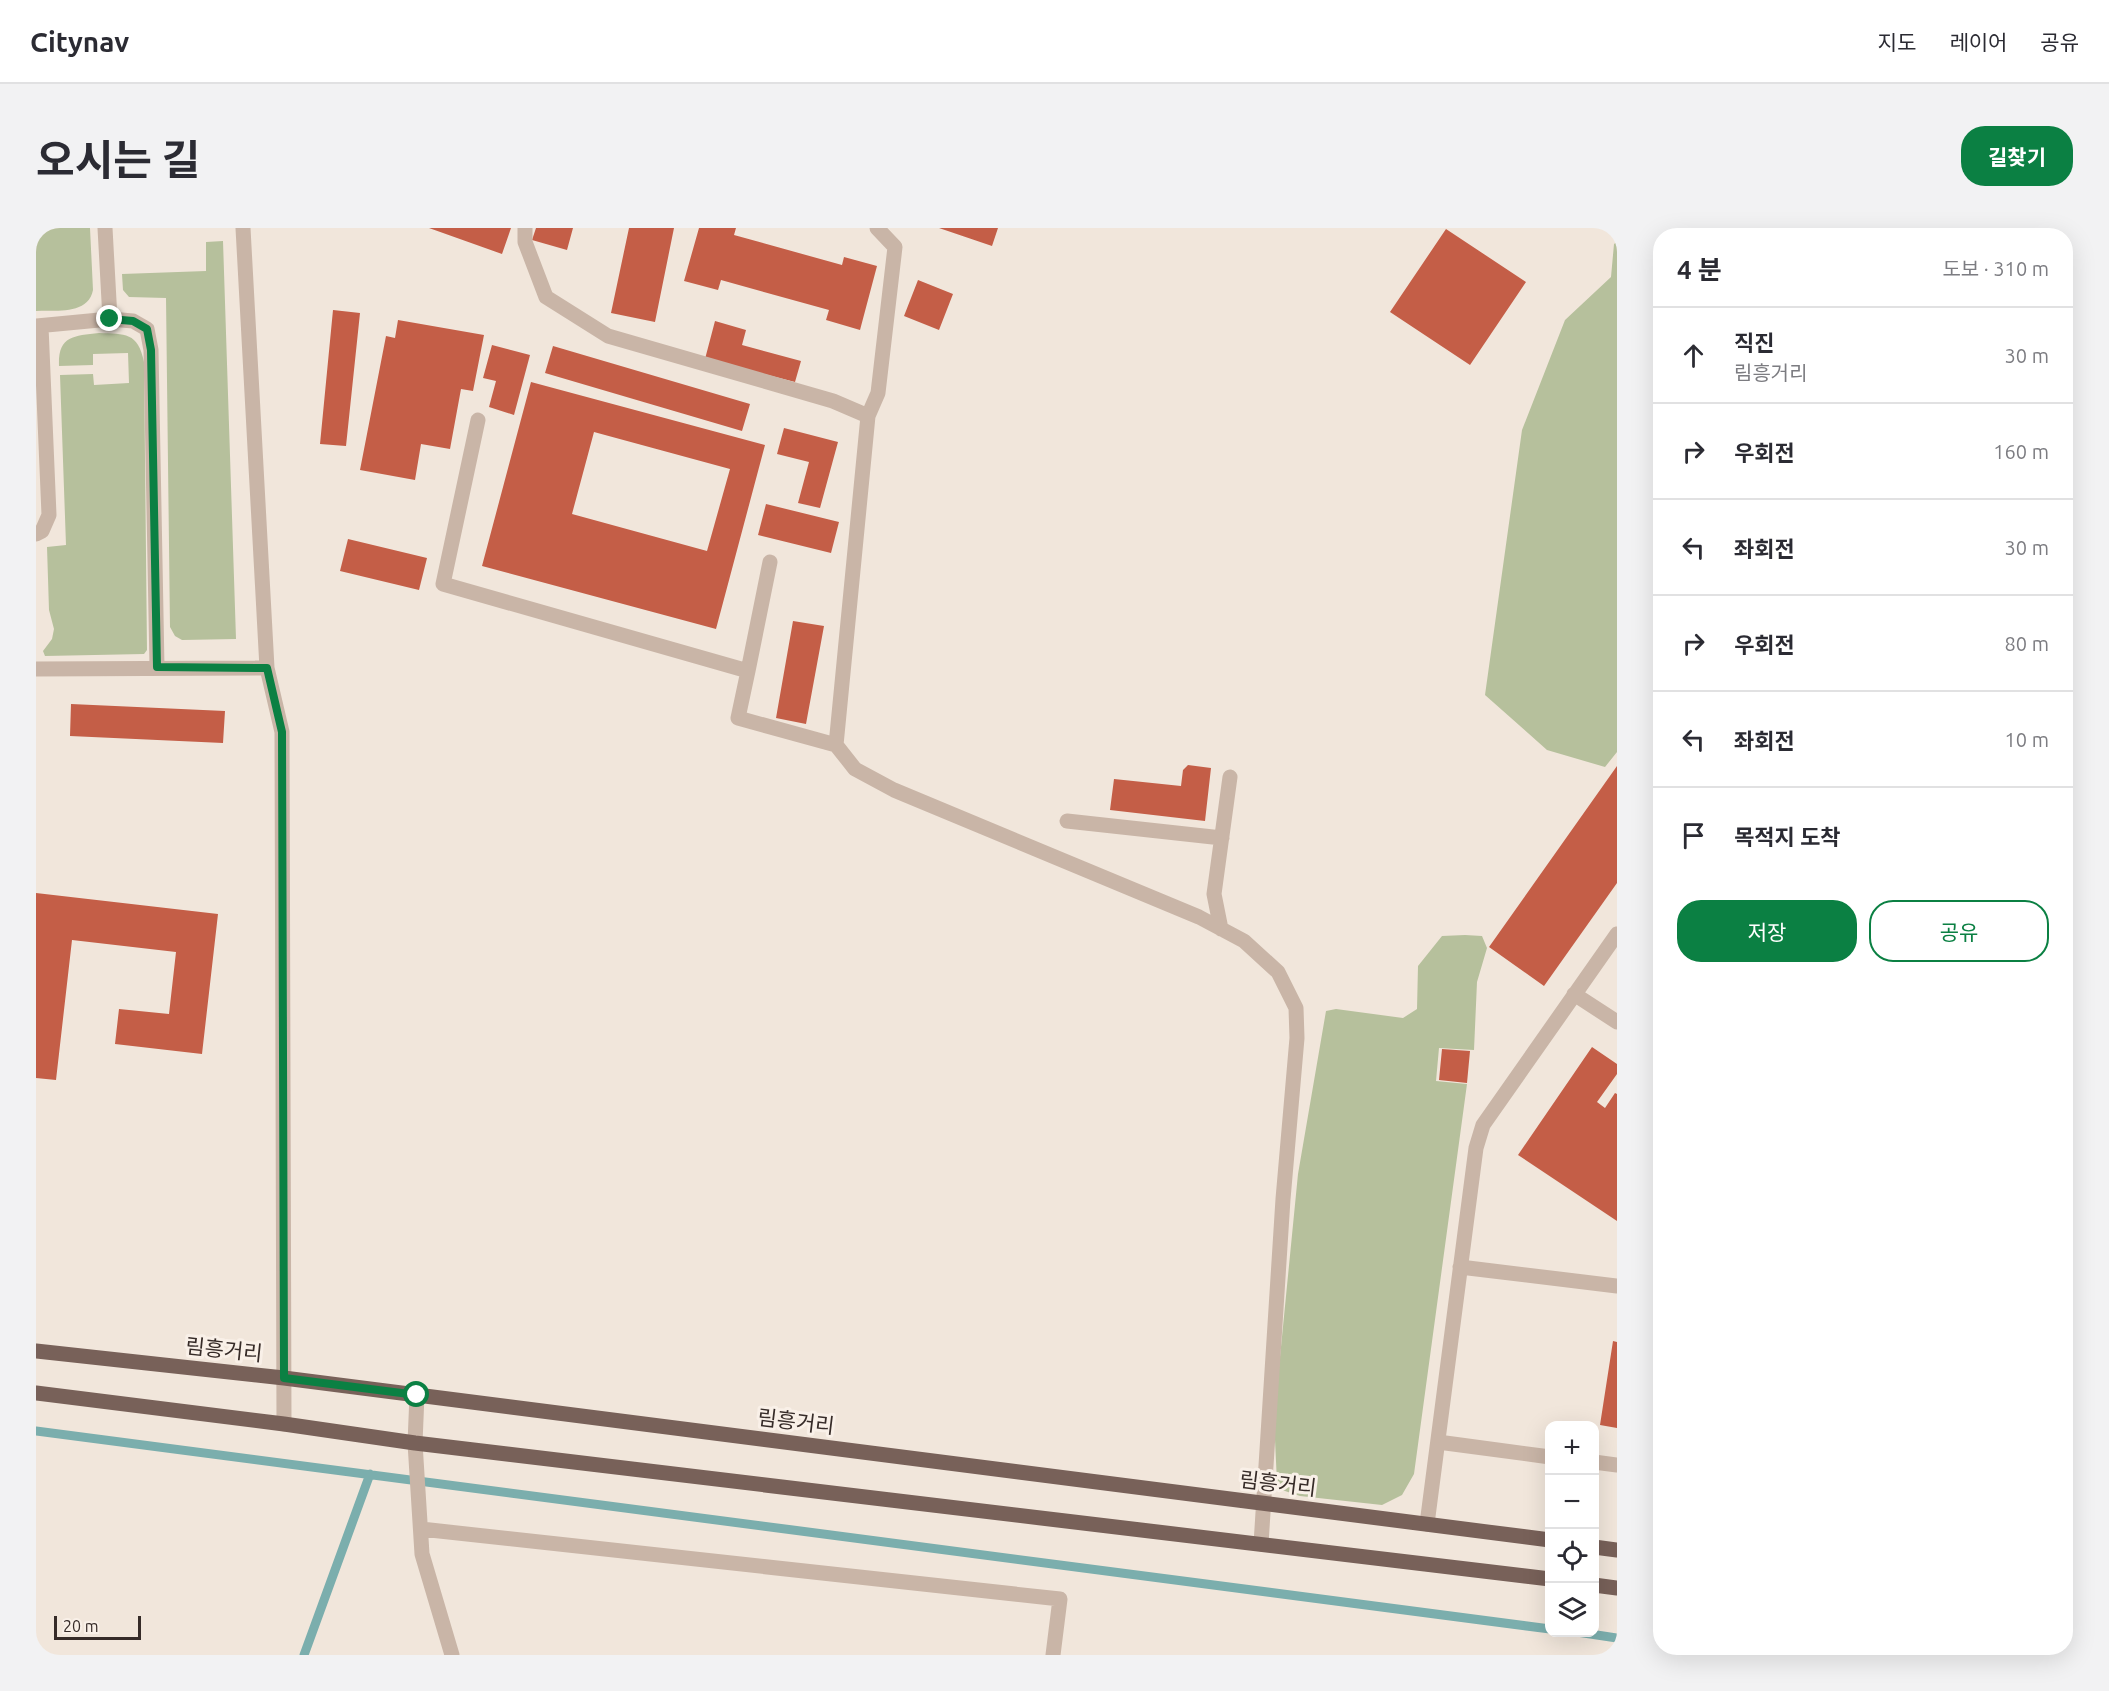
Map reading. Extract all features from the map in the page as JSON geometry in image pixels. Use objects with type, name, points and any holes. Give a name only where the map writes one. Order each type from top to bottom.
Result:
[{"type":"main road","name":"림흥거리","points":[[36,1351],[284,1378],[1545,1539]]},
{"type":"main road","points":[[36,1393],[415,1443],[1545,1578]]},
{"type":"main road","points":[[1599,1547],[1617,1550]]},
{"type":"main road","points":[[1599,1586],[1617,1588]]},
{"type":"street","points":[[105,228],[110,319]]},
{"type":"street","points":[[243,228],[267,668],[282,732],[284,1424]]},
{"type":"street","points":[[525,228],[525,242],[546,297],[608,336],[833,401],[868,416]]},
{"type":"street","points":[[836,745],[868,416],[878,393],[895,247],[877,228]]},
{"type":"street","points":[[36,534],[42,531],[49,515],[39,326],[110,319],[133,321],[147,329],[151,350],[157,667]]},
{"type":"street","points":[[478,420],[443,584],[748,671]]},
{"type":"street","points":[[770,562],[738,718],[836,745],[855,769],[894,790],[1199,917],[1244,941],[1278,972],[1296,1008],[1297,1038],[1261,1544]]},
{"type":"street","points":[[36,669],[267,668]]},
{"type":"street","points":[[1221,929],[1214,894],[1230,777]]},
{"type":"street","points":[[1066,821],[1222,838]]},
{"type":"street","points":[[1427,1524],[1476,1148],[1483,1125],[1617,934]]},
{"type":"street","points":[[1574,994],[1617,1022]]},
{"type":"street","points":[[1460,1267],[1617,1287]]},
{"type":"street","points":[[417,1395],[415,1443],[422,1554],[452,1655]]},
{"type":"street","points":[[1438,1442],[1545,1455]]},
{"type":"street","points":[[1599,1463],[1617,1465]]},
{"type":"street","points":[[421,1529],[1060,1599],[1053,1655]]},
{"type":"green space","points":[[36,228],[90,228],[93,290],[85,304],[70,310],[36,311]]},
{"type":"green space","points":[[223,241],[236,639],[182,640],[175,636],[170,627],[166,298],[129,297],[123,290],[122,274],[206,271],[206,242]]},
{"type":"green space","points":[[1617,242],[1617,752],[1605,767],[1547,750],[1485,695],[1522,430],[1565,320],[1611,277],[1614,244]]},
{"type":"green space","points":[[99,333],[123,335],[134,340],[144,362],[147,650],[144,654],[45,656],[43,651],[52,639],[54,629],[49,610],[47,547],[66,545],[60,375],[93,374],[94,385],[129,383],[128,353],[93,354],[93,365],[59,366],[59,356],[64,343],[82,335]]},
{"type":"green space","points":[[1442,936],[1482,936],[1487,948],[1477,982],[1474,1050],[1439,1048],[1436,1081],[1467,1084],[1414,1474],[1402,1495],[1382,1505],[1300,1496],[1282,1490],[1277,1483],[1274,1418],[1298,1174],[1326,1011],[1336,1009],[1403,1018],[1417,1009],[1418,966]]},
{"type":"building","points":[[429,228],[511,228],[502,254]]},
{"type":"building","points":[[536,228],[573,228],[567,250],[532,240]]},
{"type":"building","points":[[629,228],[674,228],[655,322],[611,313]]},
{"type":"building","points":[[699,228],[736,228],[734,235],[842,265],[844,257],[877,266],[860,330],[826,320],[829,310],[721,280],[718,290],[684,281]]},
{"type":"building","points":[[939,228],[998,228],[992,246]]},
{"type":"building","points":[[1446,229],[1526,282],[1470,365],[1390,312]]},
{"type":"building","points":[[918,280],[953,294],[939,330],[904,316]]},
{"type":"building","points":[[333,310],[360,313],[346,446],[320,444]]},
{"type":"building","points":[[398,320],[484,335],[473,391],[461,389],[450,449],[421,444],[415,480],[360,470],[386,336],[395,338]]},
{"type":"building","points":[[715,321],[746,330],[742,345],[801,361],[795,382],[705,359]]},
{"type":"building","points":[[492,345],[530,355],[514,415],[489,407],[496,381],[483,378]]},
{"type":"building","points":[[553,346],[750,404],[742,431],[545,373]]},
{"type":"building","points":[[531,382],[765,445],[716,629],[482,566]],"holes":[[[594,432],[730,469],[707,551],[572,514]]]},
{"type":"building","points":[[784,428],[838,442],[820,508],[798,503],[809,462],[777,454]]},
{"type":"building","points":[[766,504],[839,522],[831,553],[758,535]]},
{"type":"building","points":[[348,539],[427,558],[419,590],[340,571]]},
{"type":"building","points":[[793,621],[824,626],[806,724],[776,718]]},
{"type":"building","points":[[71,704],[225,711],[223,743],[70,736]]},
{"type":"building","points":[[1188,765],[1211,768],[1205,821],[1110,810],[1114,779],[1181,786],[1183,770]]},
{"type":"building","points":[[1617,766],[1617,883],[1544,986],[1489,947]]},
{"type":"building","points":[[36,893],[218,914],[202,1054],[115,1044],[119,1009],[169,1014],[176,952],[72,940],[56,1080],[36,1078]]},
{"type":"building","points":[[1592,1047],[1617,1064],[1617,1074],[1597,1102],[1605,1108],[1615,1093],[1617,1094],[1617,1221],[1518,1155]]},
{"type":"building","points":[[1442,1049],[1470,1051],[1467,1083],[1439,1080]]},
{"type":"building","points":[[1613,1341],[1617,1342],[1617,1428],[1600,1425]]},
{"type":"waterway","points":[[36,1431],[1545,1628]]},
{"type":"waterway","points":[[304,1655],[370,1474]]},
{"type":"waterway","points":[[1599,1635],[1617,1638]]},
{"type":"route","points":[[110,319],[133,321],[147,329],[151,350],[157,667],[267,668],[282,732],[284,1378],[417,1395]]}]
